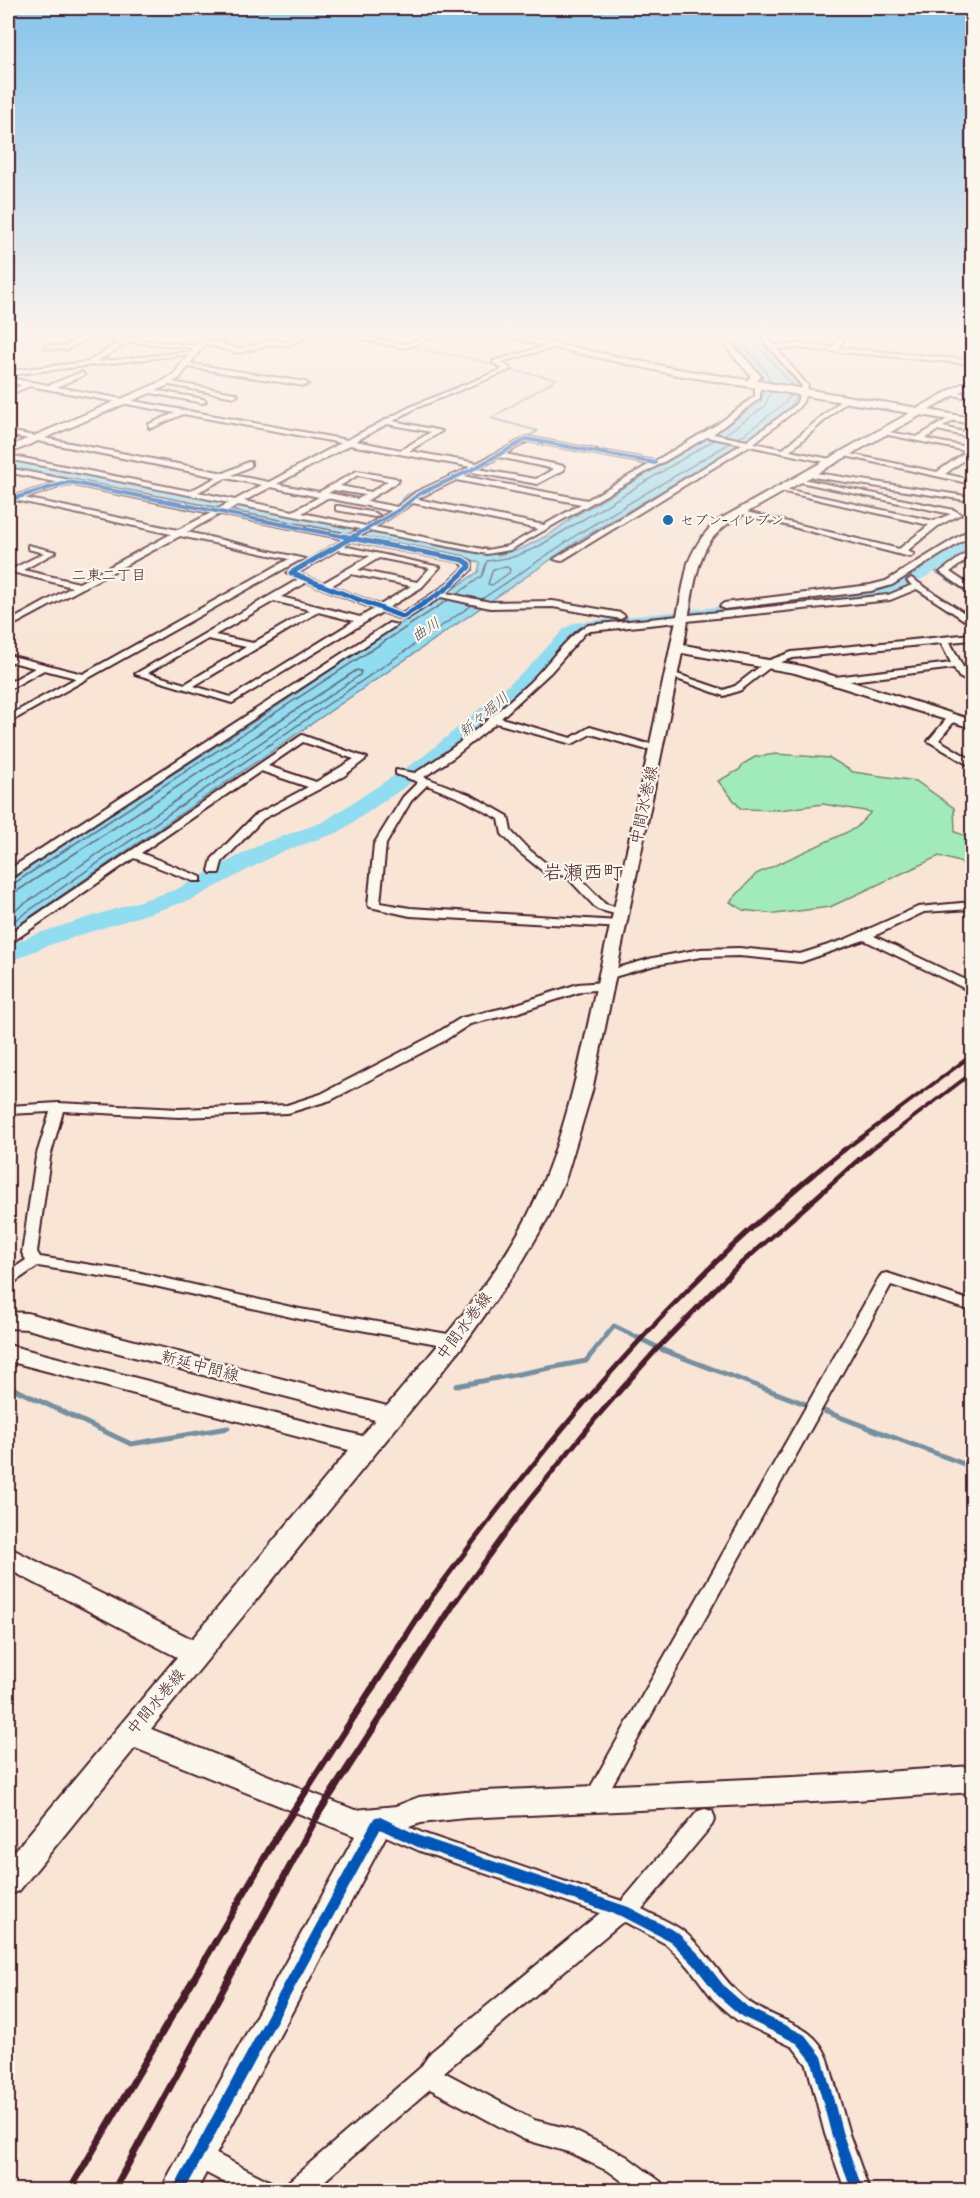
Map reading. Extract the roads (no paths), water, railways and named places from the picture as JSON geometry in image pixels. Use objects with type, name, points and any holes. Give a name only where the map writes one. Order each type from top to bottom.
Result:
[{"type":"main road","points":[[8,452],[43,437]]},
{"type":"main road","name":"中間水巻線","points":[[8,1881],[454,1341],[511,1262],[538,1216],[556,1177],[582,1091],[694,563],[701,546],[712,531],[738,512],[877,437]]},
{"type":"main road","points":[[677,648],[770,663],[835,680],[972,724]]},
{"type":"main road","name":"新延中間線","points":[[8,1320],[27,1321],[393,1416]]},
{"type":"main road","points":[[8,1353],[367,1446]]},
{"type":"main road","points":[[8,1557],[197,1654]]},
{"type":"main road","points":[[130,1733],[354,1823],[398,1819],[419,1810],[465,1805],[593,1801],[972,1779]]},
{"type":"main road","points":[[179,2190],[378,1822]]},
{"type":"street","points":[[26,437],[399,510]]},
{"type":"street","points":[[320,437],[537,482],[561,468],[498,455]]},
{"type":"street","points":[[8,625],[359,437]]},
{"type":"street","points":[[402,452],[428,437]]},
{"type":"street","points":[[8,457],[365,530],[487,552],[510,548],[703,437]]},
{"type":"street","points":[[715,437],[832,462]]},
{"type":"street","points":[[558,559],[755,437]]},
{"type":"street","points":[[785,451],[802,437]]},
{"type":"street","points":[[901,437],[972,451]]},
{"type":"street","points":[[918,440],[924,437]]},
{"type":"street","points":[[941,437],[972,443]]},
{"type":"street","points":[[8,470],[219,511],[351,538],[463,560],[469,564],[457,582],[403,617],[291,573],[309,561],[351,538],[399,510],[409,500],[527,440],[533,439],[655,463]]},
{"type":"street","points":[[43,464],[80,447]]},
{"type":"street","points":[[938,475],[972,451]]},
{"type":"street","points":[[845,455],[972,482]]},
{"type":"street","points":[[189,494],[248,464]]},
{"type":"street","points":[[294,514],[357,473],[395,480],[359,502]]},
{"type":"street","points":[[811,474],[972,499]]},
{"type":"street","points":[[10,498],[98,475]]},
{"type":"street","points":[[454,476],[588,503]]},
{"type":"street","points":[[345,480],[383,487]]},
{"type":"street","points":[[800,480],[957,514],[935,524],[901,551]]},
{"type":"street","points":[[333,487],[371,494]]},
{"type":"street","points":[[869,509],[900,487]]},
{"type":"street","points":[[780,490],[935,524]]},
{"type":"street","points":[[10,498],[309,561]]},
{"type":"street","points":[[409,500],[546,528]]},
{"type":"street","points":[[351,526],[387,507]]},
{"type":"street","points":[[339,508],[375,515]]},
{"type":"street","points":[[738,512],[926,559]]},
{"type":"street","points":[[620,919],[410,912],[374,905],[380,844],[421,779],[550,669],[582,631],[684,614],[872,588],[889,583],[972,532]]},
{"type":"street","points":[[306,579],[140,674],[232,700],[419,585],[436,567],[335,547]]},
{"type":"street","points":[[11,570],[52,552],[31,548]]},
{"type":"street","points":[[972,553],[944,572],[972,591]]},
{"type":"street","points":[[324,586],[378,555]]},
{"type":"street","points":[[8,720],[297,558]]},
{"type":"street","points":[[11,570],[79,586]]},
{"type":"street","points":[[350,571],[419,585]]},
{"type":"street","points":[[902,575],[972,622]]},
{"type":"street","points":[[684,614],[890,597],[918,586]]},
{"type":"street","points":[[441,594],[490,605],[553,604],[621,616]]},
{"type":"street","points":[[274,598],[361,620]]},
{"type":"street","points":[[186,687],[317,609]]},
{"type":"street","points":[[8,875],[392,625]]},
{"type":"street","points":[[208,636],[254,646]]},
{"type":"street","points":[[671,675],[724,693],[738,688],[770,663],[792,655],[972,637]]},
{"type":"street","points":[[944,640],[962,675],[972,681]]},
{"type":"street","points":[[8,658],[83,677]]},
{"type":"street","points":[[835,680],[957,665]]},
{"type":"street","points":[[8,687],[43,667]]},
{"type":"street","points":[[952,718],[933,741],[972,764]]},
{"type":"street","points":[[492,719],[572,741],[590,730],[644,746],[656,746]]},
{"type":"street","points":[[8,939],[302,738],[362,758],[317,786],[259,817],[216,861],[215,871]]},
{"type":"street","points":[[260,767],[317,786]]},
{"type":"street","points":[[400,772],[475,802],[502,816],[506,832],[523,850],[549,871],[569,873],[601,907],[620,919]]},
{"type":"street","points":[[134,854],[197,879]]},
{"type":"street","points":[[8,1110],[58,1107],[179,1113],[288,1110],[304,1106],[343,1089],[466,1021],[512,1010],[606,980],[653,962],[701,953],[738,952],[801,958],[848,943],[922,909],[972,906]]},
{"type":"street","points":[[863,935],[972,988]]},
{"type":"street","points":[[35,1261],[29,1253],[43,1157],[58,1107]]},
{"type":"street","points":[[8,1279],[35,1261],[137,1277],[300,1314],[454,1341]]},
{"type":"street","points":[[593,1801],[887,1278],[972,1306]]},
{"type":"street","points":[[296,2190],[428,2076],[440,2060],[614,1916],[626,1912],[705,1818]]},
{"type":"street","points":[[378,1822],[420,1842],[626,1912],[674,1937],[697,1960],[721,1991],[745,2012],[801,2039],[817,2059],[837,2134],[857,2190]]},
{"type":"street","points":[[428,2076],[531,2131],[570,2141],[618,2164],[653,2190]]},
{"type":"street","points":[[197,2156],[263,2190]]},
{"type":"water","name":"曲川","points":[[710,437],[754,437],[584,537],[8,932],[8,881],[478,572],[480,563],[470,559],[368,539],[376,534],[499,555],[523,548],[550,534],[575,516]]},
{"type":"waterway","points":[[395,507],[407,495],[468,468],[527,437]]},
{"type":"waterway","points":[[8,463],[407,544]]},
{"type":"waterway","name":"新々堀川","points":[[8,955],[41,940],[183,895],[271,848],[331,827],[431,760],[534,673],[570,633],[580,627],[850,598],[900,584],[972,541]]},
{"type":"waterway","points":[[931,568],[972,595]]},
{"type":"waterway","points":[[456,1386],[586,1361],[614,1326],[665,1351],[972,1467]]},
{"type":"waterway","points":[[8,1386],[131,1444],[228,1428]]},
{"type":"railway","points":[[843,1151],[972,1055]]},
{"type":"railway","points":[[869,1151],[972,1073]]},
{"type":"railway","points":[[426,1605],[520,1482],[620,1362],[728,1250],[785,1198],[845,1149]]},
{"type":"railway","points":[[453,1605],[528,1502],[596,1418],[656,1350],[736,1268],[871,1149]]},
{"type":"railway","points":[[70,2190],[279,1833],[427,1603]]},
{"type":"railway","points":[[114,2190],[320,1811],[454,1603]]},
{"type":"place","name":"セブン-イレブン","points":[[668,520]]},
{"type":"district","name":"二東二丁目","points":[[109,575]]},
{"type":"district","name":"岩瀬西町","points":[[583,872]]}]
